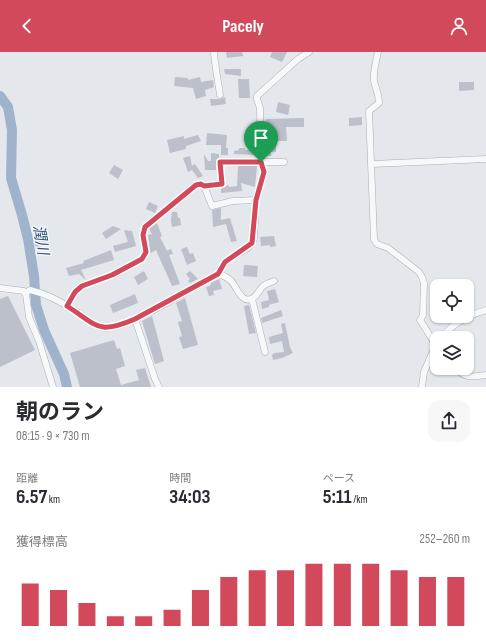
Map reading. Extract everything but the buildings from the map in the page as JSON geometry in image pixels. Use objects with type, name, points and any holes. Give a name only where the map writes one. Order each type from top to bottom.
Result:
[{"type":"street","points":[[214,52],[215,69],[217,72],[220,95]]},
{"type":"street","points":[[0,288],[43,293],[67,306],[94,324],[105,328],[111,328],[135,319],[218,274],[225,262],[252,243],[256,200],[264,172],[261,162],[260,108],[257,96],[298,59],[308,52]]},
{"type":"street","points":[[378,52],[374,69],[374,80],[379,94],[379,104],[369,111],[375,242],[388,248],[419,272],[422,277],[424,283],[423,316],[420,320],[430,335]]},
{"type":"street","points":[[372,164],[486,159]]},
{"type":"street","points":[[67,306],[75,292],[82,286],[112,275],[142,259],[146,252],[143,235],[145,227],[196,185],[201,184],[204,186],[222,184],[220,162],[284,162]]},
{"type":"street","points":[[204,186],[212,206],[233,201],[256,200]]},
{"type":"street","points":[[218,274],[226,276],[232,282],[240,296],[246,300],[252,299],[258,294],[263,286],[274,281]]},
{"type":"street","points":[[26,291],[29,318],[39,341],[53,387]]},
{"type":"street","points":[[252,299],[266,352]]},
{"type":"street","points":[[446,331],[473,314],[486,310]]},
{"type":"street","points":[[135,319],[159,387]]},
{"type":"street","points":[[422,387],[424,372],[430,358]]},
{"type":"street","points":[[464,375],[471,377],[486,375]]},
{"type":"waterway","name":"潤川","points":[[0,96],[8,107],[12,130],[11,178],[28,239],[34,276],[36,305],[44,330],[64,374],[67,387]]},
{"type":"route","points":[[220,162],[261,162],[264,172],[256,200],[254,238],[252,243],[244,251],[231,257],[225,262],[218,274],[141,316],[111,328],[99,327],[67,306],[75,292],[82,286],[92,281],[103,279],[112,275],[145,256],[146,245],[143,235],[145,227],[150,221],[168,210],[196,185],[201,184],[204,186],[222,184],[220,162]]}]
